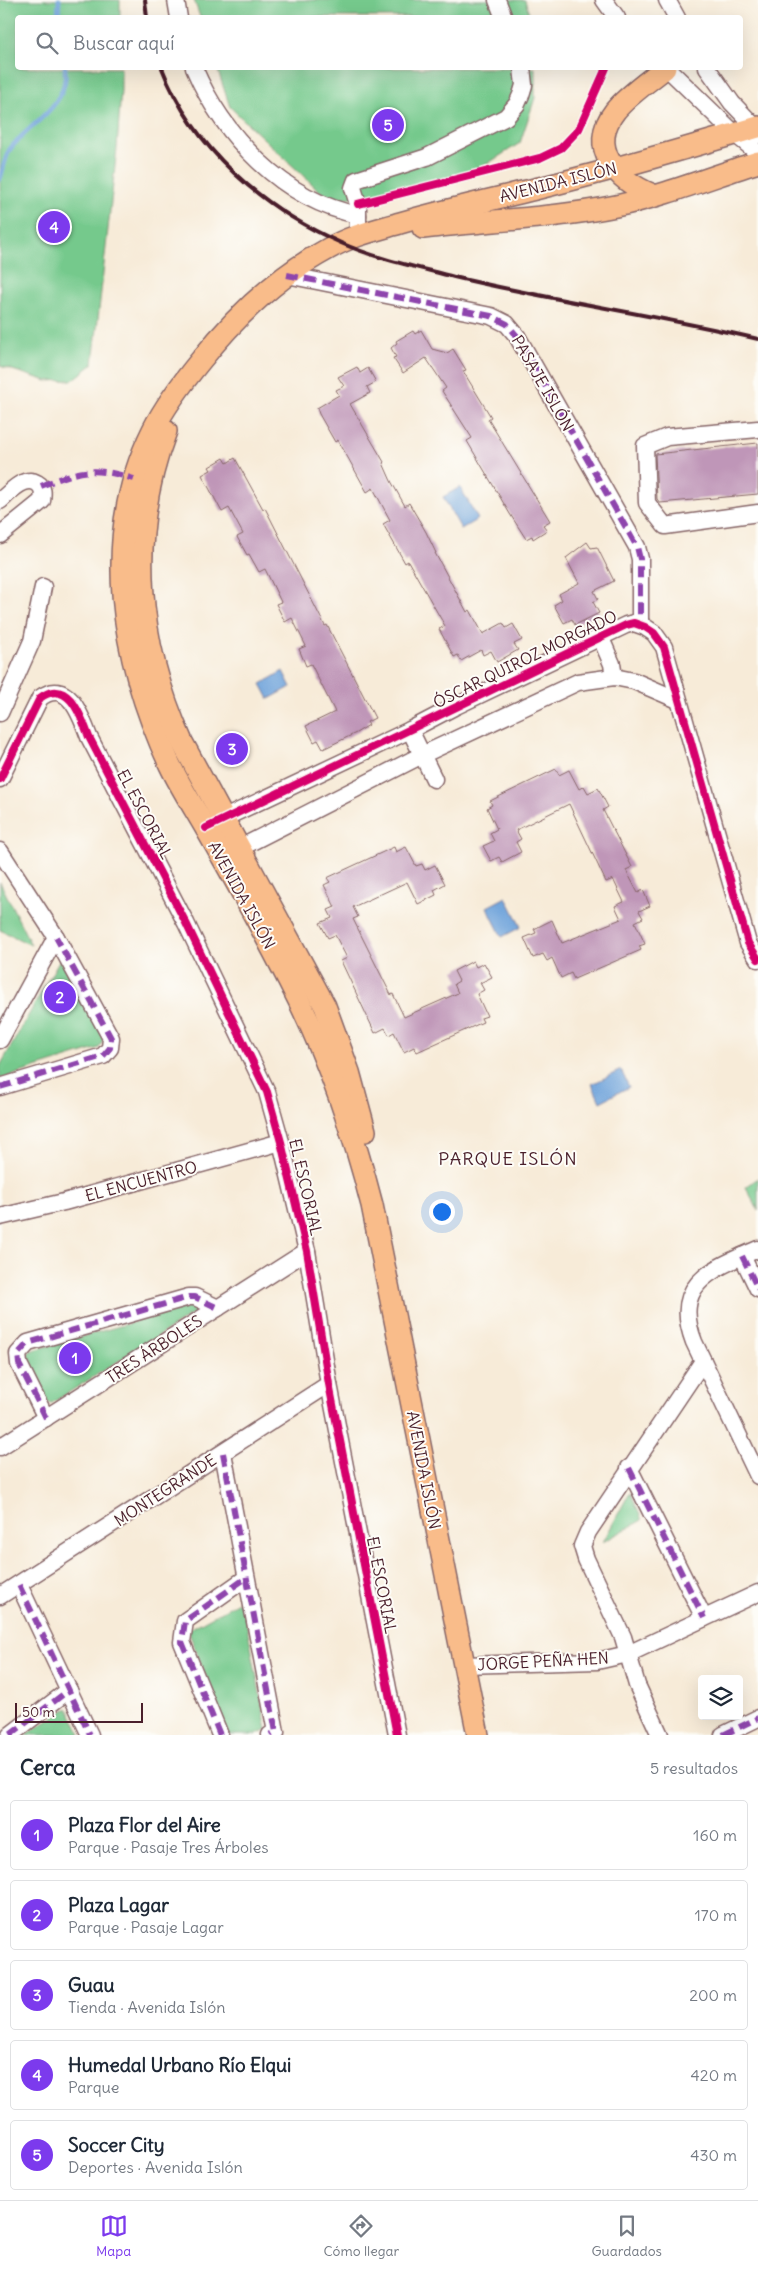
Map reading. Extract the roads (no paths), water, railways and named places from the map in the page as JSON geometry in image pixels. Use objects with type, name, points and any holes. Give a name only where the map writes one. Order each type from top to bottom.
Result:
[{"type":"main road","points":[[652,195],[629,182],[614,169],[607,157],[604,144],[606,128],[610,118],[621,105],[664,70]]},
{"type":"main road","name":"AVENIDA ISLÓN","points":[[478,1735],[372,1204],[351,1128],[323,1053],[231,852],[215,823],[171,768],[146,707],[129,644],[121,585],[123,532],[134,480],[142,454],[166,406],[239,316],[287,276],[330,247],[358,225],[452,208],[614,169],[735,134],[757,130]]},
{"type":"main road","name":"AVENIDA ISLÓN","points":[[358,225],[579,212],[617,206],[758,162]]},
{"type":"street","points":[[176,0],[178,15]]},
{"type":"street","points":[[497,0],[503,15]]},
{"type":"street","points":[[604,0],[615,15]]},
{"type":"street","points":[[667,0],[675,15]]},
{"type":"street","points":[[195,70],[220,114],[237,137],[262,164],[300,194],[331,208],[358,225]]},
{"type":"street","points":[[358,225],[358,204],[353,188],[356,180],[427,157],[506,117],[518,104],[522,95],[524,85],[522,70]]},
{"type":"street","points":[[668,70],[735,134],[758,153]]},
{"type":"street","points":[[708,70],[732,103],[757,130]]},
{"type":"street","name":"PASAJE ISLÓN","points":[[287,276],[491,316],[507,324],[517,336],[637,547],[640,559],[640,624]]},
{"type":"street","points":[[758,429],[667,437],[645,446],[647,503],[665,526],[758,512]]},
{"type":"street","points":[[0,501],[24,481],[34,481],[41,486],[43,493],[42,501],[0,535]]},
{"type":"street","points":[[3,703],[32,641],[43,587]]},
{"type":"street","name":"ÓSCAR QUIROZ MORGADO","points":[[215,823],[410,730],[600,636],[626,625],[640,624],[654,633],[664,647],[748,943],[758,959]]},
{"type":"street","name":"ÓSCAR QUIROZ MORGADO","points":[[600,636],[612,664],[614,677]]},
{"type":"street","points":[[231,852],[422,755],[578,682],[614,677],[634,681],[678,700]]},
{"type":"street","name":"EL ESCORIAL","points":[[0,778],[40,698],[49,691],[59,692],[77,707],[89,737],[186,923],[267,1092],[282,1142],[307,1251],[329,1384],[397,1735]]},
{"type":"street","points":[[410,730],[434,779]]},
{"type":"street","points":[[0,851],[56,937],[111,1038],[110,1048],[103,1056],[0,1087]]},
{"type":"street","points":[[0,1040],[56,937]]},
{"type":"street","name":"EL ENCUENTRO","points":[[0,1217],[64,1202],[282,1142]]},
{"type":"street","points":[[758,1249],[702,1277],[691,1293],[687,1310],[691,1335],[758,1476]]},
{"type":"street","name":"TRES ÁRBOLES","points":[[0,1447],[307,1251]]},
{"type":"street","points":[[742,1256],[758,1289]]},
{"type":"street","points":[[46,1418],[19,1364],[18,1354],[28,1343],[189,1297],[218,1308]]},
{"type":"street","points":[[660,1735],[637,1685],[623,1637],[586,1559],[582,1546],[588,1532],[629,1468],[703,1360]]},
{"type":"street","name":"MONTEGRANDE","points":[[0,1596],[329,1384]]},
{"type":"street","points":[[223,1453],[276,1732],[270,1735]]},
{"type":"street","points":[[629,1468],[704,1618]]},
{"type":"street","points":[[220,1735],[182,1642],[185,1621],[246,1578]]},
{"type":"street","points":[[19,1585],[90,1735]]},
{"type":"street","name":"JORGE PEÑA HEN","points":[[463,1665],[597,1661],[628,1654],[758,1593]]},
{"type":"street","points":[[10,1735],[69,1690]]},
{"type":"street","points":[[723,1735],[758,1718]]},
{"type":"water","points":[[460,487],[478,519],[461,529],[443,497]]},
{"type":"water","points":[[283,671],[291,687],[269,699],[261,684]]},
{"type":"water","points":[[506,897],[521,927],[502,937],[487,907]]},
{"type":"water","points":[[621,1070],[629,1087],[600,1102],[592,1084]]},
{"type":"waterway","points":[[58,15],[59,0]]},
{"type":"waterway","points":[[0,179],[10,149],[47,113],[61,93],[65,81],[65,70]]},
{"type":"railway","points":[[145,0],[147,15]]},
{"type":"railway","points":[[163,70],[175,97],[192,124],[212,150],[234,173],[284,213],[341,243],[383,258],[454,277],[758,339]]},
{"type":"place","name":"Soccer City","points":[[388,125]]},
{"type":"place","name":"Humedal Urbano Río Elqui","points":[[54,227]]},
{"type":"place","name":"Guau","points":[[232,749]]},
{"type":"place","name":"Plaza Lagar","points":[[60,997]]},
{"type":"place","name":"Plaza Flor del Aire","points":[[75,1358]]},
{"type":"district","name":"PARQUE ISLÓN","points":[[508,1158]]}]
